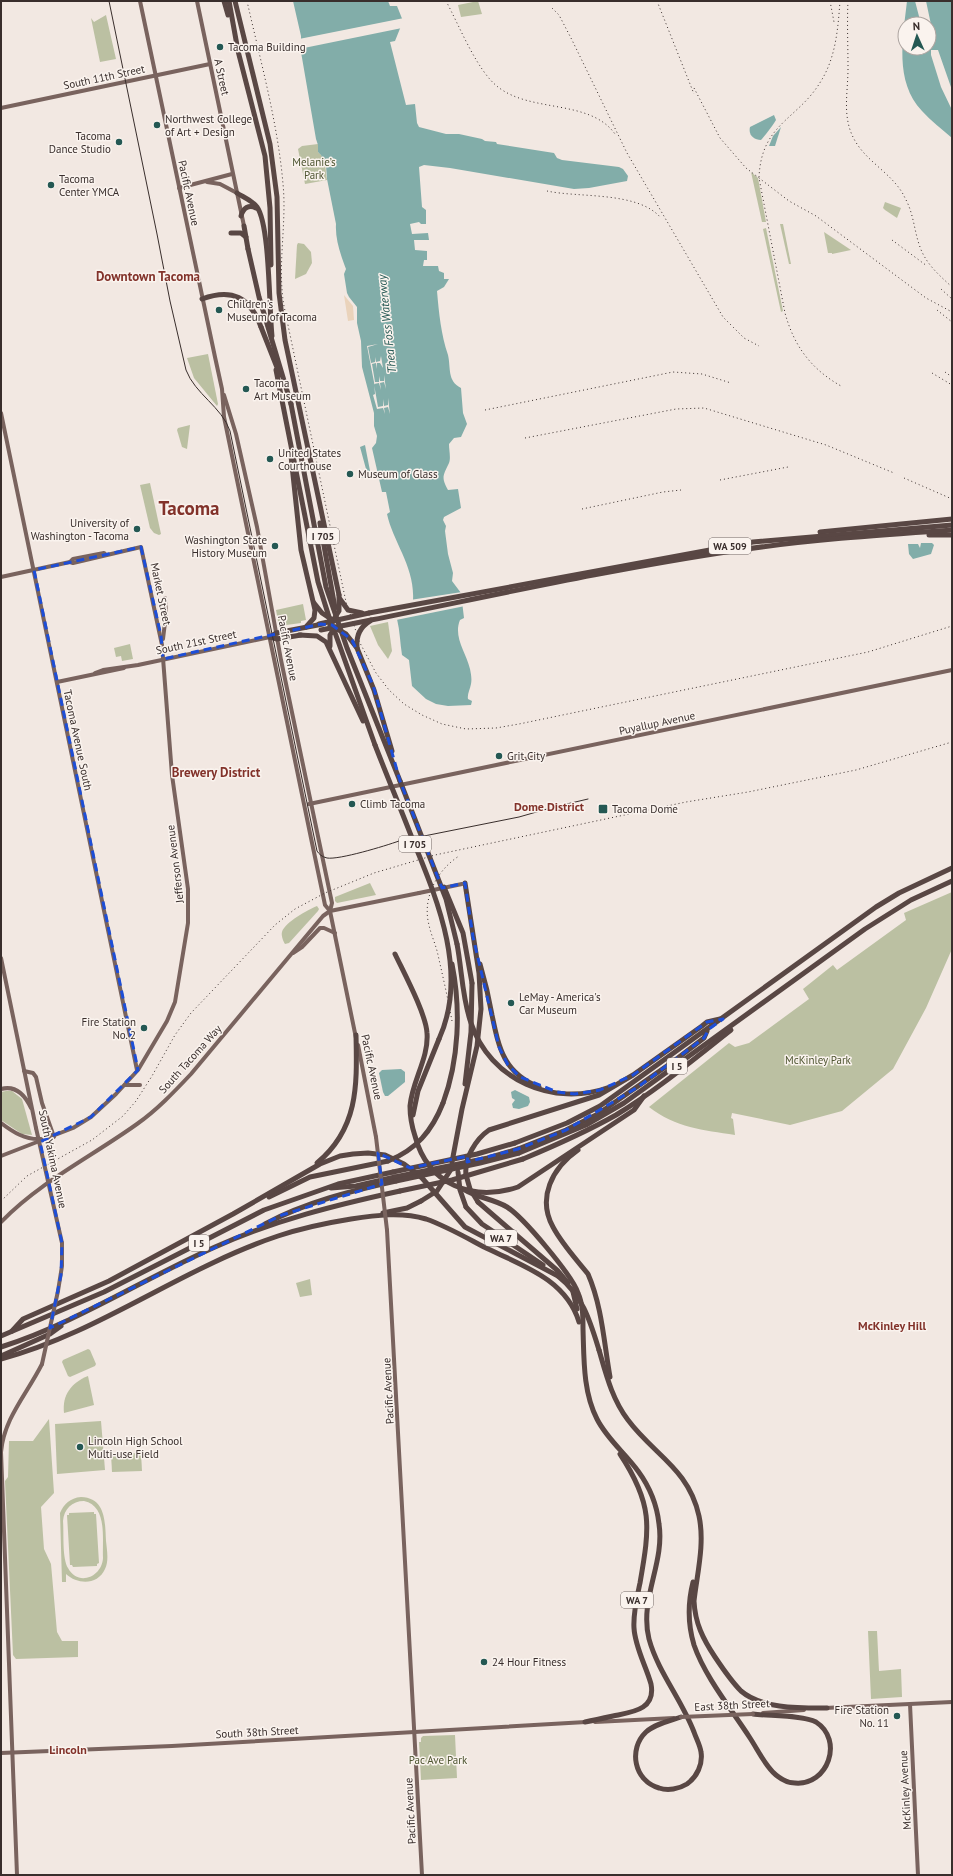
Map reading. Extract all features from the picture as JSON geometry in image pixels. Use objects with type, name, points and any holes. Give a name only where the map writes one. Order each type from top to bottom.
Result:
[{"type":"highway","points":[[224,1],[237,44]]},
{"type":"highway","name":"I 705","points":[[228,1],[237,44],[265,156],[269,190],[270,312],[274,354],[322,597],[356,700],[429,879],[448,945]]},
{"type":"highway","name":"I 705","points":[[235,1],[270,144],[276,181],[281,311],[288,358],[306,440],[326,560],[337,615],[361,682],[427,850],[460,924],[471,972],[471,1032],[459,1123]]},
{"type":"highway","points":[[236,193],[254,203],[259,210],[263,223],[270,312]]},
{"type":"highway","points":[[241,216],[244,209],[249,206],[254,206],[259,210]]},
{"type":"highway","points":[[244,226],[260,297],[291,404],[323,572],[330,601],[342,632]]},
{"type":"highway","points":[[231,233],[241,233],[246,238]]},
{"type":"highway","points":[[202,299],[225,294],[237,297],[246,302],[254,310],[291,404]]},
{"type":"highway","points":[[275,626],[280,629],[304,627],[313,620],[315,614],[314,603],[299,540],[287,426]]},
{"type":"highway","points":[[306,440],[339,595],[340,608],[330,635],[329,646]]},
{"type":"highway","points":[[938,528],[952,519]]},
{"type":"highway","points":[[938,528],[952,525]]},
{"type":"highway","points":[[938,528],[952,530]]},
{"type":"highway","points":[[938,528],[952,535]]},
{"type":"highway","name":"WA 509","points":[[277,639],[321,630],[347,618],[369,613],[734,550],[938,528]]},
{"type":"highway","name":"WA 509","points":[[276,633],[319,624],[349,624],[371,620],[715,548],[838,530],[938,528]]},
{"type":"highway","points":[[339,595],[344,606],[348,610],[369,613]]},
{"type":"highway","points":[[314,603],[322,613],[348,636],[357,648],[376,694],[400,781]]},
{"type":"highway","points":[[357,648],[358,633],[363,626],[371,620]]},
{"type":"highway","name":"South 21st Street","points":[[270,637],[276,633]]},
{"type":"highway","points":[[299,635],[317,636],[325,640],[356,700]]},
{"type":"highway","name":"South 21st Street","points":[[270,637],[277,639]]},
{"type":"highway","points":[[427,850],[452,921],[460,957],[468,1013],[475,1035],[487,1054],[506,1073],[527,1086],[547,1092],[575,1094],[600,1090],[623,1081]]},
{"type":"highway","name":"I 5","points":[[1,1336],[104,1292],[264,1210],[320,1189],[477,1154],[517,1148],[600,1106],[723,1019],[876,907],[899,893],[952,868]]},
{"type":"highway","name":"I 5","points":[[320,1189],[356,1186],[480,1163],[517,1148],[586,1125],[624,1103],[667,1073],[823,958],[887,914],[911,900],[952,881]]},
{"type":"highway","points":[[462,1109],[474,1056],[480,1018],[481,989],[464,884]]},
{"type":"highway","points":[[473,937],[485,982],[499,1047],[508,1065],[520,1077],[536,1085],[557,1092],[575,1094]]},
{"type":"highway","points":[[416,1140],[413,1114],[416,1096],[447,1019],[450,996],[448,945]]},
{"type":"highway","points":[[233,1214],[305,1179],[388,1161],[408,1152],[424,1137],[436,1119],[449,1086],[455,1050],[457,1009],[455,983],[448,945]]},
{"type":"highway","points":[[395,954],[424,1018],[427,1030],[426,1049],[410,1106],[412,1125],[416,1140],[424,1158],[437,1174],[451,1185],[503,1205],[515,1213],[529,1228],[573,1282],[579,1294],[582,1307],[584,1354]]},
{"type":"highway","name":"I 5","points":[[250,1232],[303,1214],[452,1180],[523,1160],[600,1124],[672,1076],[823,958]]},
{"type":"highway","points":[[584,1354],[580,1322],[574,1294],[565,1279],[558,1271],[478,1202],[470,1189],[466,1174],[467,1161],[472,1150],[486,1132],[497,1126],[595,1097],[623,1081],[707,1022],[723,1019]]},
{"type":"highway","points":[[291,1180],[316,1164],[331,1150],[348,1122],[355,1092],[356,1035]]},
{"type":"highway","points":[[465,1190],[490,1193],[505,1192],[518,1187],[634,1110],[644,1096]]},
{"type":"highway","points":[[613,1394],[598,1306],[592,1283],[588,1274],[552,1226],[546,1205],[550,1183],[558,1167],[574,1153],[619,1120]]},
{"type":"highway","points":[[1,1359],[44,1345],[141,1300],[223,1259],[271,1238],[319,1225],[378,1215],[406,1208],[421,1201],[437,1190],[450,1171],[459,1123]]},
{"type":"highway","name":"WA 7","points":[[459,1123],[458,1172],[460,1190],[466,1207],[482,1224],[540,1265]]},
{"type":"highway","points":[[12,1331],[23,1319],[109,1281],[233,1214],[320,1164],[340,1156],[368,1153],[392,1158],[404,1164],[422,1178],[465,1227],[540,1265],[558,1276],[574,1291],[584,1307],[613,1394],[628,1421],[674,1466],[688,1487],[699,1516],[700,1548],[694,1601],[696,1621],[703,1639],[730,1679],[748,1696],[764,1702],[781,1705],[826,1708]]},
{"type":"highway","name":"I 5","points":[[1,1347],[66,1322],[187,1260],[250,1232],[282,1215],[316,1202],[395,1179]]},
{"type":"highway","points":[[378,1215],[409,1215],[426,1219],[530,1269],[545,1277],[566,1295],[574,1306],[580,1322]]},
{"type":"highway","points":[[1,1356],[50,1334],[66,1322]]},
{"type":"highway","name":"WA 7","points":[[584,1354],[590,1402],[597,1420],[636,1480],[646,1508],[647,1534],[635,1610],[634,1630],[652,1690],[648,1702],[637,1711],[585,1722]]},
{"type":"highway","points":[[609,1437],[639,1471],[650,1492],[657,1512],[660,1536],[657,1561],[647,1602],[648,1632],[653,1650],[692,1727],[701,1754],[700,1767],[690,1781],[675,1789],[659,1789],[648,1783],[638,1770],[635,1755],[637,1748],[640,1740],[650,1729],[680,1717]]},
{"type":"highway","points":[[700,1548],[690,1594],[690,1616],[694,1645],[710,1676],[776,1775],[787,1782],[797,1784],[810,1781],[824,1772],[829,1762],[831,1747],[828,1737],[819,1725],[806,1719],[753,1714]]},
{"type":"main road","name":"Pacific Avenue","points":[[140,1],[202,299],[222,389],[233,425],[253,509],[268,579],[277,639],[332,903],[330,911],[376,1137],[387,1230],[422,1875]]},
{"type":"main road","name":"A Street","points":[[197,1],[244,226]]},
{"type":"main road","name":"South 11th Street","points":[[1,108],[210,64]]},
{"type":"main road","points":[[207,182],[212,178],[232,174]]},
{"type":"main road","points":[[179,188],[207,182],[220,184],[236,193]]},
{"type":"main road","name":"Pacific Avenue","points":[[222,389],[224,417],[304,805],[325,905],[330,911]]},
{"type":"main road","name":"Tacoma Avenue South","points":[[1,414],[138,1070]]},
{"type":"main road","name":"Market Street","points":[[34,570],[70,562],[73,563],[105,556],[106,554],[141,547],[162,645]]},
{"type":"main road","points":[[1,576],[34,570]]},
{"type":"main road","points":[[162,645],[166,614],[165,598]]},
{"type":"main road","name":"South 21st Street","points":[[57,682],[270,637]]},
{"type":"main road","name":"Jefferson Avenue","points":[[1,1156],[54,1137],[91,1117],[125,1085],[138,1070],[173,1009],[180,976],[189,914],[188,889],[172,775],[162,645]]},
{"type":"main road","name":"Puyallup Avenue","points":[[304,805],[364,794],[952,670]]},
{"type":"main road","points":[[330,911],[464,884]]},
{"type":"main road","name":"South Tacoma Way","points":[[1,1222],[40,1188],[138,1123],[168,1098],[191,1074],[319,920],[330,911]]},
{"type":"main road","points":[[288,957],[302,947],[316,930],[324,928],[335,933]]},
{"type":"main road","name":"South Yakima Avenue","points":[[1,958],[36,1128],[62,1243],[62,1266],[58,1291],[42,1364],[34,1380],[9,1418],[1,1452],[17,1875]]},
{"type":"main road","points":[[24,1071],[32,1073],[36,1077],[42,1103],[54,1137]]},
{"type":"main road","points":[[125,1085],[140,1085]]},
{"type":"main road","points":[[1,1089],[10,1088],[20,1092],[34,1114]]},
{"type":"main road","points":[[1,1123],[23,1137],[49,1139]]},
{"type":"main road","name":"East 38th Street","points":[[514,1726],[952,1702]]},
{"type":"main road","name":"McKinley Avenue","points":[[910,1704],[918,1875]]},
{"type":"main road","name":"South 38th Street","points":[[1,1753],[514,1726]]},
{"type":"highlighted area","points":[[141,547],[161,636],[163,659],[321,624],[332,625],[352,640],[373,685],[400,781],[442,888],[465,883],[473,937],[499,1047],[508,1065],[520,1077],[557,1092],[575,1094],[600,1090],[633,1075],[707,1022],[723,1019],[709,1029],[704,1038],[638,1087],[566,1130],[518,1149],[467,1162],[468,1156],[410,1168],[378,1153],[382,1184],[282,1215],[50,1328],[61,1275],[62,1243],[40,1142],[91,1117],[138,1070],[34,570]]},
{"type":"green space","points":[[478,1],[482,14],[461,17],[458,5]]},
{"type":"green space","points":[[106,15],[116,59],[100,62],[91,18],[94,22]]},
{"type":"green space","name":"Melanie’s Park","points":[[318,144],[318,152],[324,161],[327,180],[305,184],[298,149],[302,146]]},
{"type":"green space","points":[[751,172],[758,178],[766,222],[762,222]]},
{"type":"green space","points":[[885,202],[901,208],[897,218],[883,208]]},
{"type":"green space","points":[[780,224],[783,224],[791,264],[789,264]]},
{"type":"green space","points":[[766,228],[783,311],[781,312],[763,229]]},
{"type":"green space","points":[[824,232],[851,250],[832,254],[828,253]]},
{"type":"green space","points":[[298,243],[304,244],[311,252],[312,263],[306,274],[295,279],[297,245]]},
{"type":"green space","points":[[208,354],[218,404],[217,406],[194,378],[187,358]]},
{"type":"green space","points":[[190,425],[187,449],[182,447],[177,430],[178,428]]},
{"type":"green space","points":[[150,483],[161,534],[159,535],[154,533],[150,528],[140,485]]},
{"type":"green space","points":[[303,604],[306,620],[301,621],[301,623],[279,626],[276,610]]},
{"type":"green space","points":[[388,622],[392,651],[388,659],[378,645],[370,626]]},
{"type":"green space","points":[[130,644],[133,659],[122,661],[121,656],[116,657],[114,648]]},
{"type":"green space","points":[[370,883],[376,895],[337,903],[335,901],[335,897]]},
{"type":"green space","name":"McKinley Park","points":[[952,892],[952,949],[926,1008],[893,1069],[842,1111],[790,1125],[732,1113],[731,1118],[733,1119],[735,1135],[680,1124],[669,1120],[649,1107],[729,1043],[735,1047],[749,1043],[809,999],[803,989],[833,965],[837,970],[906,920],[904,913]]},
{"type":"green space","points":[[317,906],[319,909],[318,911],[289,943],[285,944],[282,932],[287,924],[308,910]]},
{"type":"green space","points":[[12,1091],[22,1099],[32,1135],[22,1134],[1,1120],[1,1092]]},
{"type":"green space","points":[[310,1279],[312,1295],[300,1297],[296,1283]]},
{"type":"green space","points":[[88,1349],[90,1350],[96,1364],[95,1366],[70,1377],[68,1376],[62,1362],[63,1360]]},
{"type":"green space","points":[[88,1376],[94,1405],[64,1413],[66,1395],[69,1390],[77,1382]]},
{"type":"green space","points":[[49,1419],[54,1493],[41,1507],[44,1549],[51,1564],[57,1632],[62,1641],[78,1641],[78,1657],[16,1659],[13,1655],[5,1481],[8,1477],[9,1441],[33,1441]]},
{"type":"green space","name":"Lincoln High School Multi-use Field","points":[[101,1421],[105,1470],[57,1474],[55,1424]]},
{"type":"green space","points":[[141,1453],[142,1471],[112,1472],[111,1454]]},
{"type":"green space","points":[[81,1497],[89,1498],[100,1506],[105,1526],[107,1563],[102,1574],[93,1581],[87,1582],[76,1580],[66,1574],[66,1582],[62,1582],[60,1513],[68,1502]],"holes":[[[80,1501],[92,1504],[97,1509],[102,1525],[103,1558],[102,1565],[99,1570],[94,1575],[83,1578],[72,1574],[66,1564],[63,1521],[67,1509],[72,1504]]]},
{"type":"green space","points":[[94,1512],[94,1514],[96,1514],[99,1563],[97,1566],[73,1567],[70,1565],[67,1515],[69,1515],[69,1513]]},
{"type":"green space","points":[[868,1631],[877,1631],[879,1671],[901,1669],[902,1697],[871,1699]]},
{"type":"green space","name":"Pac Ave Park","points":[[455,1735],[457,1778],[421,1780],[419,1742],[421,1742],[421,1738],[423,1736]]},
{"type":"sand","points":[[344,295],[353,306],[354,320],[348,321]]},
{"type":"water","name":"Thea Foss Waterway","points":[[293,1],[388,1],[390,6],[397,6],[403,21],[395,41],[390,42],[406,105],[415,104],[417,123],[419,127],[446,134],[459,134],[485,141],[496,142],[497,144],[554,153],[557,158],[562,160],[619,167],[623,169],[628,176],[627,181],[589,188],[574,189],[450,168],[424,165],[419,167],[422,207],[426,210],[426,224],[421,224],[419,222],[410,224],[412,234],[428,233],[429,240],[414,240],[415,250],[427,251],[427,260],[424,260],[423,266],[438,266],[439,271],[444,273],[444,279],[449,279],[444,287],[437,291],[440,316],[448,355],[450,374],[453,382],[461,388],[463,413],[467,424],[461,437],[454,438],[449,444],[450,461],[444,476],[444,482],[448,490],[458,489],[461,508],[444,517],[443,520],[446,526],[445,531],[448,554],[453,573],[452,581],[461,593],[464,618],[460,620],[458,632],[471,673],[471,686],[468,699],[472,701],[471,705],[448,706],[436,704],[426,699],[412,686],[409,660],[402,655],[397,619],[413,600],[413,588],[411,577],[387,514],[390,512],[386,492],[382,492],[372,448],[376,443],[377,436],[374,426],[374,413],[362,367],[361,341],[357,323],[357,307],[347,293],[344,274],[346,269],[337,241],[336,224],[327,179],[326,166],[318,152],[301,52],[301,36]]},
{"type":"water","points":[[907,1],[915,1],[919,16],[905,16]]},
{"type":"water","points":[[926,1],[952,1],[952,90],[938,50],[937,16],[929,16]]},
{"type":"water","points":[[902,56],[931,56],[941,87],[952,110],[952,138],[922,111],[913,99],[907,86]]},
{"type":"water","points":[[774,115],[776,120],[761,140],[756,139],[751,135],[750,127]]},
{"type":"water","points":[[781,127],[775,146],[769,146],[773,136]]},
{"type":"water","points":[[365,445],[371,476],[361,478],[366,469],[360,447]]},
{"type":"water","points":[[921,543],[932,543],[934,545],[931,554],[913,559],[909,554],[908,544],[918,544],[920,548]]},
{"type":"water","points":[[401,1069],[405,1072],[405,1082],[388,1096],[385,1096],[379,1073],[382,1070]]},
{"type":"water","points":[[515,1090],[529,1097],[530,1102],[528,1106],[519,1109],[513,1108],[512,1104],[515,1100],[512,1098],[511,1092]]},
{"type":"pier","points":[[404,18],[405,21],[402,28],[299,49],[299,39]]},
{"type":"pier","points":[[378,344],[368,347],[371,363],[375,362],[375,357],[376,362],[380,361],[381,356],[383,368],[380,363],[377,363],[377,369],[376,363],[372,364],[375,382],[379,382],[379,376],[380,381],[384,381],[384,375],[386,389],[384,382],[380,383],[381,390],[379,383],[374,384],[367,346]]},
{"type":"pier","points":[[374,386],[378,407],[383,406],[383,399],[384,406],[388,405],[388,398],[390,414],[388,407],[384,408],[385,414],[383,408],[377,409],[373,395],[375,394]]},
{"type":"pier","points":[[462,592],[465,606],[396,620],[399,611],[406,606],[410,600]]},
{"type":"tram line","points":[[109,1],[170,301],[186,370],[190,379],[221,415],[230,431],[317,851],[327,858],[341,857],[399,841],[519,817],[588,799]]},
{"type":"railway","points":[[247,1],[268,92],[281,161],[284,199],[281,275],[284,306],[346,602],[360,643],[376,673],[389,690],[404,704],[422,715],[442,724],[466,729],[496,728],[868,652],[952,626]]},
{"type":"railway","points":[[446,1],[476,59],[490,80],[498,87],[511,95],[527,100],[576,111],[591,116],[604,123],[615,134]]},
{"type":"railway","points":[[657,1],[694,94]]},
{"type":"railway","points":[[830,1],[834,22]]},
{"type":"railway","points":[[840,1],[835,42],[826,72],[812,94],[773,133],[766,145],[761,160],[759,178],[785,313],[793,336],[805,356],[812,364],[841,386]]},
{"type":"railway","points":[[848,1],[848,68],[846,107],[852,135],[862,151],[901,190],[908,204],[918,241],[926,259],[933,269],[952,287]]},
{"type":"railway","points":[[552,8],[559,15],[572,40],[627,153],[723,317],[744,338],[759,346]]},
{"type":"railway","points":[[694,88],[720,138],[746,168],[789,201],[816,216],[926,298],[952,312]]},
{"type":"railway","points":[[547,191],[623,199],[638,203],[651,209],[661,218]]},
{"type":"railway","points":[[892,240],[927,266]]},
{"type":"railway","points":[[941,289],[952,299]]},
{"type":"railway","points":[[937,310],[952,322]]},
{"type":"railway","points":[[485,410],[673,372],[702,374],[731,383]]},
{"type":"railway","points":[[945,372],[952,377]]},
{"type":"railway","points":[[932,373],[952,385]]},
{"type":"railway","points":[[525,438],[676,409],[704,408],[826,445],[894,473]]},
{"type":"railway","points":[[720,480],[788,467]]},
{"type":"railway","points":[[904,478],[952,499]]},
{"type":"railway","points":[[582,509],[663,492],[681,490]]},
{"type":"railway","points":[[1,1201],[27,1176],[92,1140],[123,1116],[136,1101],[175,1035],[191,1013],[275,925],[295,909],[325,893],[374,873],[435,855],[686,802],[748,792],[856,770],[952,742]]},
{"type":"railway","points":[[452,1021],[437,951],[427,915],[429,896],[433,886],[444,869],[459,856]]},
{"type":"place","name":"Tacoma Building","points":[[220,47]]},
{"type":"place","name":"Northwest College of Art + Design","points":[[157,125]]},
{"type":"place","name":"Tacoma Dance Studio","points":[[119,142]]},
{"type":"place","name":"Tacoma Center YMCA","points":[[51,185]]},
{"type":"place","name":"Children's Museum of Tacoma","points":[[219,310]]},
{"type":"place","name":"Tacoma Art Museum","points":[[246,389]]},
{"type":"place","name":"United States Courthouse","points":[[270,459]]},
{"type":"place","name":"Museum of Glass","points":[[350,474]]},
{"type":"place","name":"University of Washington - Tacoma","points":[[137,529]]},
{"type":"place","name":"Washington State History Museum","points":[[275,546]]},
{"type":"place","name":"Grit City","points":[[499,756]]},
{"type":"place","name":"Climb Tacoma","points":[[352,804]]},
{"type":"place","name":"Tacoma Dome","points":[[603,809]]},
{"type":"place","name":"LeMay - America's Car Museum","points":[[511,1003]]},
{"type":"place","name":"Fire Station No. 2","points":[[144,1028]]},
{"type":"place","name":"Lincoln High School Multi-use Field","points":[[80,1447]]},
{"type":"place","name":"24 Hour Fitness","points":[[484,1662]]},
{"type":"place","name":"Fire Station No. 11","points":[[897,1716]]},
{"type":"district","name":"Downtown Tacoma","points":[[148,276]]},
{"type":"district","name":"Tacoma","points":[[189,508]]},
{"type":"district","name":"Brewery District","points":[[216,772]]},
{"type":"district","name":"Dome District","points":[[549,807]]},
{"type":"district","name":"McKinley Hill","points":[[892,1326]]},
{"type":"district","name":"Lincoln","points":[[68,1750]]}]
